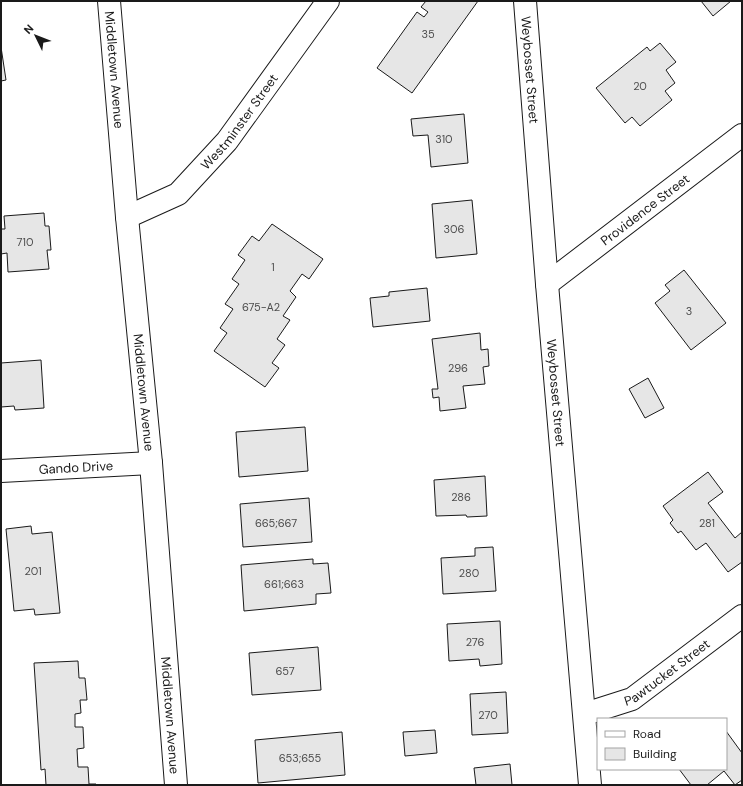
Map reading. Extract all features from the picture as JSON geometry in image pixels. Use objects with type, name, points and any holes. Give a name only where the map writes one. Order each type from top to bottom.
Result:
[{"type":"street","name":"Middletown Avenue","points":[[110,1],[127,217],[151,463],[176,785]]},
{"type":"street","name":"Westminster Street","points":[[127,217],[178,194],[227,141],[328,1]]},
{"type":"street","name":"Weybosset Street","points":[[525,1],[547,284],[590,785]]},
{"type":"street","name":"Providence Street","points":[[547,284],[742,135]]},
{"type":"street","name":"Gando Drive","points":[[1,471],[151,463]]},
{"type":"street","name":"Pawtucket Street","points":[[585,714],[632,699],[742,616]]},
{"type":"building","points":[[426,1],[478,1],[412,93],[377,68],[417,12],[424,17],[428,12],[421,7]]},
{"type":"building","points":[[701,1],[731,1],[713,16]]},
{"type":"building","points":[[660,43],[676,62],[666,70],[675,83],[665,91],[672,100],[640,126],[632,117],[625,123],[596,88],[647,47],[650,51]]},
{"type":"building","points":[[1,47],[6,80],[1,81]]},
{"type":"building","points":[[464,114],[468,163],[431,167],[428,135],[413,136],[411,119]]},
{"type":"building","points":[[472,200],[477,254],[436,258],[432,204]]},
{"type":"building","points":[[44,213],[45,226],[49,226],[51,250],[47,250],[49,269],[8,272],[7,253],[1,254],[1,229],[5,229],[4,216]]},
{"type":"building","points":[[272,224],[323,259],[309,279],[302,274],[290,291],[296,297],[283,316],[290,320],[277,339],[285,345],[272,363],[279,368],[265,387],[214,351],[227,333],[220,328],[233,309],[225,304],[239,284],[232,279],[245,260],[238,255],[252,236],[259,241]]},
{"type":"building","points":[[684,270],[726,323],[691,350],[655,303],[670,291],[665,285]]},
{"type":"building","points":[[427,288],[430,321],[373,327],[370,298],[389,296],[389,292]]},
{"type":"building","points":[[480,333],[481,350],[488,349],[489,366],[483,367],[485,384],[463,386],[466,408],[440,411],[439,397],[433,398],[432,389],[438,389],[432,339]]},
{"type":"building","points":[[41,360],[44,408],[15,410],[14,406],[1,407],[1,363]]},
{"type":"building","points":[[648,378],[664,408],[645,418],[629,389]]},
{"type":"building","points":[[305,427],[308,471],[239,477],[236,432]]},
{"type":"building","points":[[708,472],[723,492],[708,503],[735,538],[742,532],[742,562],[728,572],[706,543],[696,550],[681,531],[678,533],[670,523],[673,520],[663,506]]},
{"type":"building","points":[[485,476],[487,516],[436,516],[434,480]]},
{"type":"building","points":[[309,498],[312,542],[243,547],[240,504]]},
{"type":"building","points":[[31,526],[32,534],[52,532],[60,613],[35,615],[34,609],[14,611],[6,529]]},
{"type":"building","points":[[493,547],[496,591],[443,594],[441,558],[475,556],[475,548]]},
{"type":"building","points":[[313,559],[313,564],[328,563],[331,593],[316,594],[316,604],[244,611],[241,565]]},
{"type":"building","points":[[500,621],[502,664],[480,666],[479,659],[449,661],[447,624]]},
{"type":"building","points":[[318,647],[321,690],[252,695],[249,653]]},
{"type":"building","points":[[78,661],[79,678],[85,678],[87,700],[80,700],[81,713],[75,714],[75,727],[83,727],[84,748],[77,749],[78,767],[88,767],[89,784],[96,785],[46,785],[45,769],[41,770],[34,663]]},
{"type":"building","points":[[506,692],[508,733],[472,735],[470,694]]},
{"type":"building","points":[[435,730],[437,753],[405,756],[403,732]]},
{"type":"building","points":[[342,732],[345,775],[258,783],[255,740]]},
{"type":"building","points":[[727,732],[742,753],[742,780],[735,785],[724,771],[707,785],[691,785],[680,770],[727,770]]},
{"type":"building","points":[[510,764],[512,785],[476,785],[474,768]]}]
